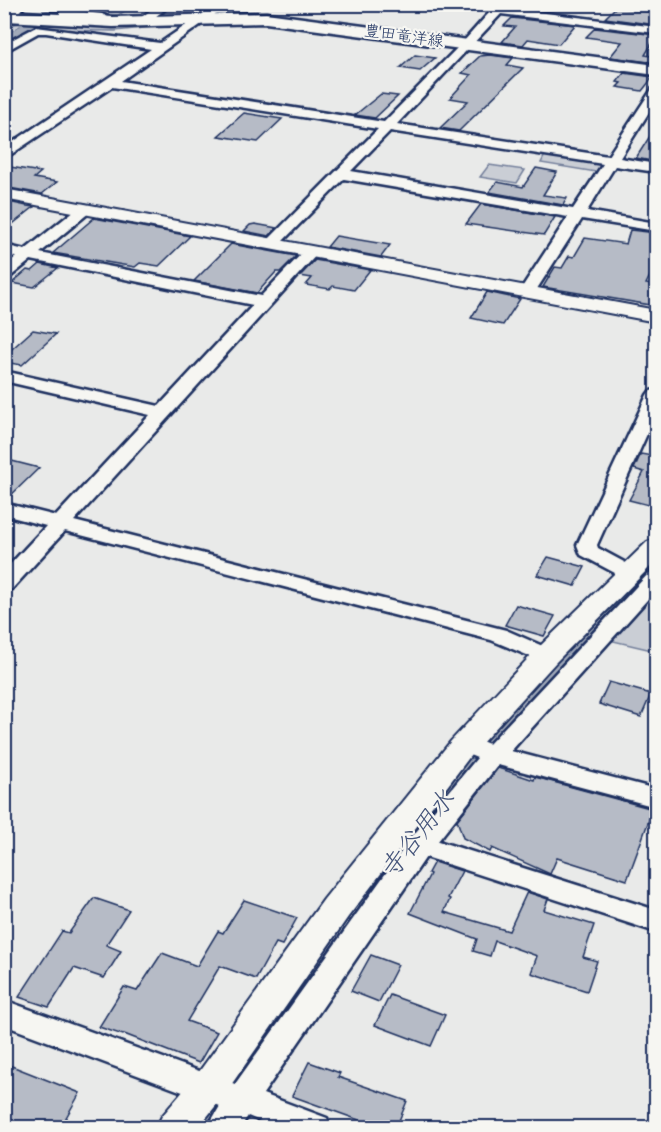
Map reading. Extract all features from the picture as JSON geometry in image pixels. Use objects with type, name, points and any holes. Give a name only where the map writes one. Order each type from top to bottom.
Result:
[{"type":"main road","name":"豊田竜洋線","points":[[10,13],[61,20],[141,21],[205,12],[277,19],[657,70]]},
{"type":"street","points":[[77,4],[64,13],[141,21],[167,4]]},
{"type":"street","points":[[4,155],[162,47],[205,12],[223,6]]},
{"type":"street","points":[[272,244],[388,127],[501,7],[657,30]]},
{"type":"street","points":[[4,49],[36,30],[162,47]]},
{"type":"street","points":[[109,83],[657,168]]},
{"type":"street","points":[[527,292],[610,161],[657,92]]},
{"type":"street","points":[[342,174],[657,227]]},
{"type":"street","points":[[4,194],[657,316]]},
{"type":"street","points":[[4,274],[85,209]]},
{"type":"street","points":[[4,250],[265,302]]},
{"type":"street","points":[[4,584],[311,252]]},
{"type":"street","points":[[4,376],[163,412]]},
{"type":"street","points":[[647,566],[588,551],[587,545],[657,395]]},
{"type":"street","points":[[4,508],[498,635],[546,656]]},
{"type":"street","points":[[175,1128],[226,1094],[420,845],[480,750],[546,656],[647,566]]},
{"type":"street","points":[[222,1128],[226,1094],[329,917],[407,814],[480,750],[647,566]]},
{"type":"street","points":[[480,750],[657,798]]},
{"type":"street","points":[[420,845],[657,921]]},
{"type":"street","points":[[4,1012],[316,1128]]},
{"type":"shaded area","points":[[81,5],[135,5],[118,15],[70,11]]},
{"type":"shaded area","points":[[25,22],[201,22],[115,31],[46,30],[20,26],[5,36],[4,26]]},
{"type":"shaded area","points":[[546,153],[603,163],[596,172],[541,163]]},
{"type":"shaded area","points":[[489,165],[525,170],[517,183],[480,177]]},
{"type":"shaded area","points":[[656,547],[656,651],[601,638],[493,755],[222,1127],[175,1128],[355,882]]},
{"type":"building","points":[[616,7],[657,13],[657,25],[605,18]]},
{"type":"building","points":[[512,18],[575,25],[559,44],[528,39],[523,45],[502,42],[515,27],[504,26]]},
{"type":"building","points":[[595,28],[657,35],[645,55],[657,57],[657,63],[610,57],[622,42],[586,37]]},
{"type":"building","points":[[415,55],[435,58],[420,71],[400,68]]},
{"type":"building","points":[[480,56],[513,58],[507,65],[523,68],[459,131],[440,128],[468,101],[450,98],[471,75],[462,73]]},
{"type":"building","points":[[624,73],[653,77],[642,91],[617,87],[621,83],[617,82]]},
{"type":"building","points":[[381,94],[398,96],[375,118],[355,115]]},
{"type":"building","points":[[244,113],[282,119],[258,142],[218,136]]},
{"type":"building","points":[[657,125],[657,162],[636,158]]},
{"type":"building","points":[[4,166],[41,172],[34,178],[57,182],[42,194],[4,187]]},
{"type":"building","points":[[536,168],[557,172],[543,195],[567,198],[563,205],[489,192],[497,182],[523,187]]},
{"type":"building","points":[[4,201],[27,206],[34,207],[4,231]]},
{"type":"building","points":[[481,204],[555,217],[544,235],[466,224]]},
{"type":"building","points":[[94,218],[190,236],[159,266],[140,263],[135,267],[53,253]]},
{"type":"building","points":[[250,225],[277,228],[269,236],[244,231]]},
{"type":"building","points":[[630,230],[657,233],[657,262],[646,284],[657,286],[657,306],[543,287],[555,267],[562,268],[569,256],[574,257],[585,238],[626,244]]},
{"type":"building","points":[[336,236],[390,245],[381,257],[327,247]]},
{"type":"building","points":[[231,244],[296,256],[280,272],[276,272],[257,293],[194,281]]},
{"type":"building","points":[[315,260],[370,270],[354,290],[333,286],[330,289],[306,285],[312,278],[300,276]]},
{"type":"building","points":[[40,264],[58,268],[34,287],[12,283],[27,270],[32,271]]},
{"type":"building","points":[[487,292],[520,299],[503,325],[471,318]]},
{"type":"building","points":[[33,330],[56,334],[22,365],[4,362],[4,356]]},
{"type":"building","points":[[657,449],[657,507],[629,500],[644,472],[634,469],[641,454],[652,456]]},
{"type":"building","points":[[4,459],[39,468],[5,501],[4,501]]},
{"type":"building","points":[[548,557],[585,567],[575,586],[537,575]]},
{"type":"building","points":[[516,605],[555,616],[544,636],[505,625]]},
{"type":"building","points":[[609,682],[651,694],[641,717],[599,704]]},
{"type":"building","points":[[498,768],[534,780],[535,777],[653,809],[627,880],[557,858],[550,874],[492,848],[490,852],[463,838],[457,820]]},
{"type":"building","points":[[434,862],[462,871],[448,898],[450,899],[444,912],[509,931],[527,892],[548,899],[544,910],[594,925],[583,957],[597,961],[587,991],[531,973],[537,956],[495,941],[490,956],[473,951],[477,939],[410,913]]},
{"type":"building","points":[[94,898],[129,910],[106,945],[121,951],[104,978],[74,968],[49,1007],[19,997],[62,931],[69,933]]},
{"type":"building","points":[[244,900],[297,918],[282,945],[276,943],[256,979],[220,966],[187,1021],[217,1032],[199,1063],[124,1034],[99,1027],[124,987],[137,991],[162,953],[197,966],[218,931],[223,933]]},
{"type":"building","points":[[371,955],[398,965],[379,1002],[351,991]]},
{"type":"building","points":[[390,995],[445,1015],[431,1046],[375,1025]]},
{"type":"building","points":[[309,1062],[340,1073],[338,1077],[407,1101],[396,1128],[381,1128],[292,1096]]},
{"type":"building","points":[[4,1063],[80,1093],[60,1128],[4,1128]]},
{"type":"waterway","points":[[4,45],[68,4]]},
{"type":"waterway","name":"寺谷用水","points":[[434,812],[494,735],[656,561]]},
{"type":"waterway","name":"寺谷用水","points":[[203,1128],[246,1069]]}]
